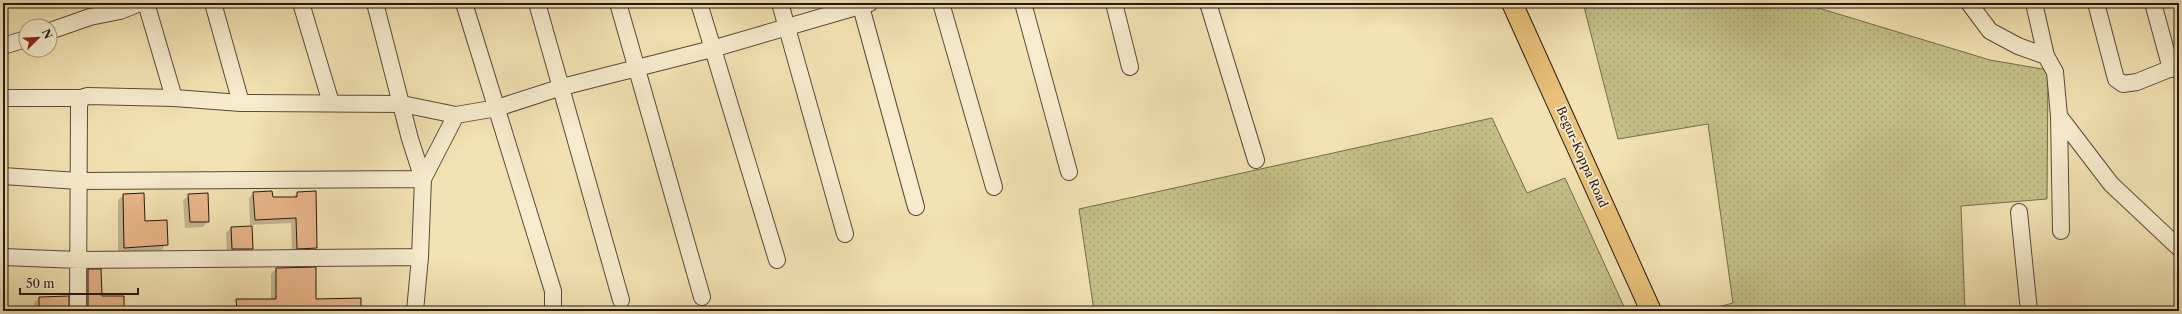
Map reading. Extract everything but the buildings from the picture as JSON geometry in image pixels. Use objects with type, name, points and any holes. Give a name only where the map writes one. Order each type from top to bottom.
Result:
[{"type":"main road","name":"Begur-Koppa Road","points":[[1512,3],[1651,311]]},
{"type":"street","points":[[58,27],[90,17],[120,11],[140,3]]},
{"type":"street","points":[[146,3],[174,98]]},
{"type":"street","points":[[213,3],[241,103]]},
{"type":"street","points":[[301,3],[331,103]]},
{"type":"street","points":[[375,3],[410,139],[423,179],[420,257],[415,311]]},
{"type":"street","points":[[464,3],[553,291],[553,311]]},
{"type":"street","points":[[537,3],[621,300]]},
{"type":"street","points":[[618,3],[702,297]]},
{"type":"street","points":[[699,3],[777,260]]},
{"type":"street","points":[[780,3],[846,234]]},
{"type":"street","points":[[941,3],[994,187]]},
{"type":"street","points":[[1023,3],[1069,172]]},
{"type":"street","points":[[1114,3],[1130,66]]},
{"type":"street","points":[[1208,3],[1256,160]]},
{"type":"street","points":[[1969,3],[1990,31],[2018,46],[2046,56]]},
{"type":"street","points":[[2034,3],[2046,56],[2055,72],[2059,116],[2061,231]]},
{"type":"street","points":[[2096,3],[2116,79],[2124,84],[2137,82],[2175,67],[2153,3]]},
{"type":"street","points":[[3,98],[81,98],[87,96],[174,98],[241,103],[402,104],[456,115],[497,108],[562,87],[712,49],[864,4],[916,207]]},
{"type":"street","points":[[3,46],[18,41]]},
{"type":"street","points":[[78,311],[79,106],[81,98]]},
{"type":"street","points":[[423,179],[456,115]]},
{"type":"street","points":[[2059,116],[2111,184],[2179,248]]},
{"type":"street","points":[[3,176],[78,181],[423,179]]},
{"type":"street","points":[[2019,212],[2029,311]]},
{"type":"street","points":[[3,257],[78,260],[420,257]]},
{"type":"shaded area","points":[[1583,3],[1802,3],[1990,60],[2048,70],[2047,199],[1961,206],[1965,311],[1702,311],[1733,303],[1708,124],[1618,139]]},
{"type":"shaded area","points":[[1492,118],[1527,193],[1565,178],[1626,311],[1094,311],[1079,209]]}]
